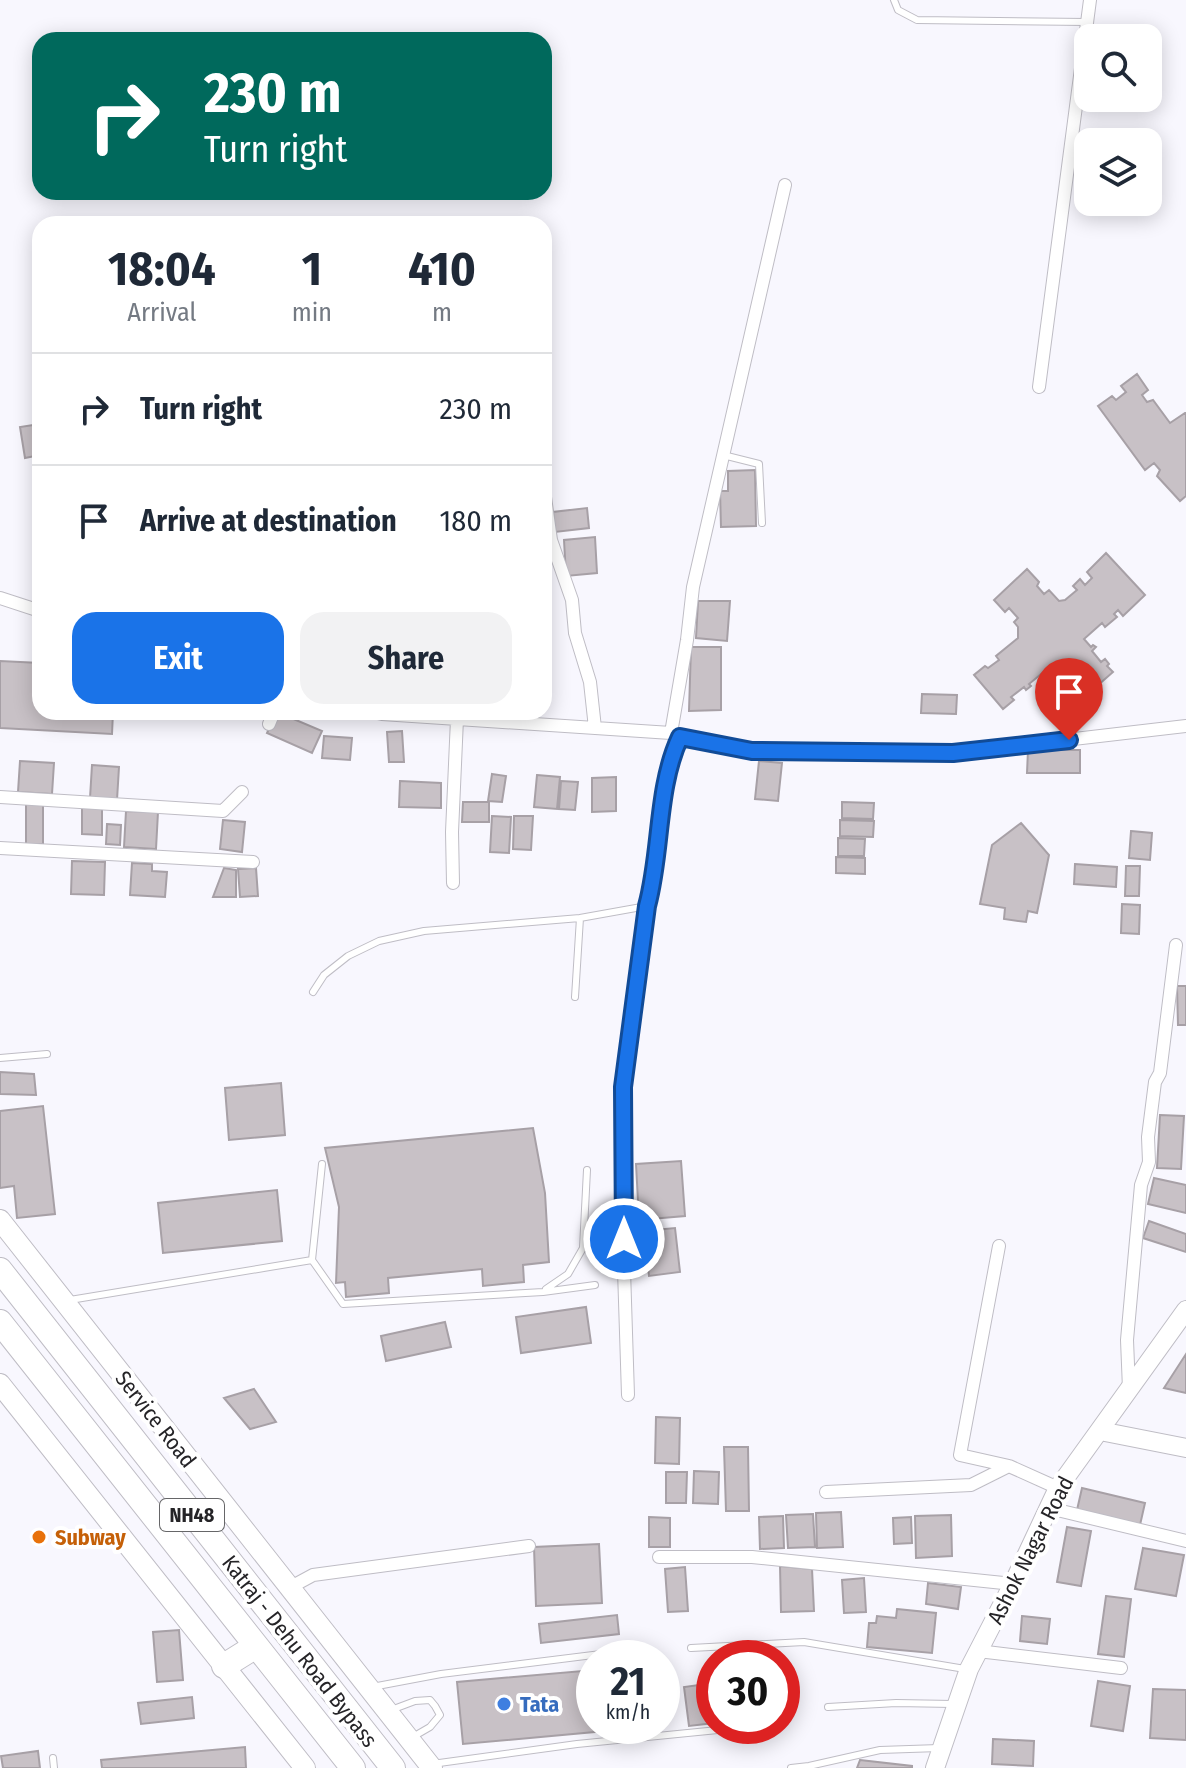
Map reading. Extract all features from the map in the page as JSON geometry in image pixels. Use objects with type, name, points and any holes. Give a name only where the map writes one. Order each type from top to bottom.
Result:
[{"type":"highway","name":"Katraj - Dehu Road Bypass","points":[[0,1270],[393,1768]]},
{"type":"highway","name":"Katraj - Dehu Road Bypass","points":[[0,1322],[353,1768]]},
{"type":"highway","points":[[224,1666],[256,1646]]},
{"type":"main road","name":"Service Road","points":[[0,1220],[430,1766]]},
{"type":"main road","points":[[0,1384],[305,1768]]},
{"type":"street","points":[[1039,387],[1090,0]]},
{"type":"street","points":[[628,1395],[623,1087],[647,906],[654,881],[670,758],[676,735],[693,587],[785,185]]},
{"type":"street","points":[[552,543],[572,600],[575,633],[590,682],[595,728]]},
{"type":"street","points":[[0,598],[32,608]]},
{"type":"street","points":[[453,883],[457,720]]},
{"type":"street","points":[[472,720],[676,735],[752,751],[953,753],[1186,726]]},
{"type":"street","points":[[0,797],[223,811],[242,792]]},
{"type":"street","points":[[0,848],[253,862]]},
{"type":"street","points":[[1129,1390],[1127,1340],[1141,1185],[1149,1162],[1151,1110],[1155,1082],[1160,1073],[1176,945]]},
{"type":"street","points":[[999,1246],[960,1455],[1009,1466],[1058,1488]]},
{"type":"street","name":"Ashok Nagar Road","points":[[935,1768],[969,1669],[1058,1488],[1186,1310]]},
{"type":"street","points":[[1100,1431],[1186,1448]]},
{"type":"street","points":[[826,1492],[971,1485],[1009,1466]]},
{"type":"street","points":[[1049,1508],[1186,1541]]},
{"type":"street","points":[[289,1588],[313,1575],[529,1546]]},
{"type":"street","points":[[659,1557],[752,1557],[1013,1584]]},
{"type":"street","points":[[978,1651],[1121,1668]]},
{"type":"lane","points":[[894,0],[898,10],[917,20],[1087,22]]},
{"type":"lane","points":[[723,455],[759,464],[762,523]]},
{"type":"lane","points":[[313,992],[324,975],[348,956],[379,941],[424,931],[580,918],[647,906]]},
{"type":"lane","points":[[575,997],[580,918]]},
{"type":"lane","points":[[0,1058],[47,1054]]},
{"type":"lane","points":[[322,1164],[312,1260],[343,1304],[543,1292],[595,1285]]},
{"type":"lane","points":[[543,1292],[568,1274],[583,1248],[587,1170]]},
{"type":"lane","points":[[63,1302],[312,1260]]},
{"type":"lane","points":[[691,1648],[804,1642],[969,1669]]},
{"type":"lane","points":[[368,1687],[441,1674],[576,1657]]},
{"type":"lane","points":[[387,1712],[415,1701],[430,1700],[435,1706],[440,1715],[430,1727],[409,1739]]},
{"type":"lane","points":[[828,1707],[896,1703],[956,1704]]},
{"type":"lane","points":[[430,1766],[577,1744],[696,1732]]},
{"type":"lane","points":[[791,1768],[880,1750],[943,1748]]},
{"type":"lane","points":[[53,1758],[54,1768]]},
{"type":"building","points":[[1137,374],[1148,390],[1142,395],[1147,402],[1153,400],[1170,423],[1186,413],[1186,496],[1180,501],[1157,476],[1160,470],[1154,463],[1145,470],[1098,406],[1112,396],[1116,400],[1126,392],[1121,386]]},
{"type":"building","points":[[32,425],[32,457],[25,458],[20,427]]},
{"type":"building","points":[[755,470],[756,526],[721,527],[720,491],[728,491],[728,471]]},
{"type":"building","points":[[587,508],[589,528],[555,532],[553,512]]},
{"type":"building","points":[[595,537],[597,573],[566,576],[564,540]]},
{"type":"building","points":[[1106,553],[1145,595],[1123,616],[1118,610],[1114,614],[1117,617],[1105,627],[1102,623],[1084,639],[1091,647],[1096,647],[1092,651],[1101,662],[1105,659],[1113,672],[1081,700],[1074,691],[1080,686],[1065,670],[1060,674],[1053,667],[1029,684],[1031,686],[1026,690],[1024,687],[1011,697],[1014,700],[1003,709],[974,675],[999,660],[996,656],[1018,638],[1018,627],[1014,622],[1018,618],[1009,608],[1005,612],[994,600],[1027,569],[1039,582],[1037,586],[1044,594],[1049,590],[1059,601],[1065,600],[1077,590],[1073,586],[1080,579],[1085,585],[1092,578],[1087,572]]},
{"type":"building","points":[[698,601],[730,601],[727,641],[696,638]]},
{"type":"building","points":[[691,647],[721,647],[721,710],[689,711]]},
{"type":"building","points":[[0,661],[32,663],[32,720],[113,720],[112,734],[0,728]]},
{"type":"building","points":[[922,694],[957,695],[956,714],[921,713]]},
{"type":"building","points":[[273,720],[296,720],[322,731],[312,753],[267,733]]},
{"type":"building","points":[[402,731],[404,762],[389,762],[387,732]]},
{"type":"building","points":[[324,736],[352,738],[350,760],[322,758]]},
{"type":"building","points":[[1028,750],[1080,750],[1080,773],[1027,773]]},
{"type":"building","points":[[20,761],[54,763],[52,794],[18,792]]},
{"type":"building","points":[[759,761],[782,763],[778,801],[755,799]]},
{"type":"building","points":[[92,765],[119,767],[117,800],[90,798]]},
{"type":"building","points":[[492,774],[506,776],[502,802],[488,801]]},
{"type":"building","points":[[537,775],[560,777],[557,809],[534,807]]},
{"type":"building","points":[[616,777],[616,811],[592,812],[592,778]]},
{"type":"building","points":[[400,781],[441,783],[441,808],[399,807]]},
{"type":"building","points":[[561,781],[578,782],[575,810],[559,809]]},
{"type":"building","points":[[26,801],[43,801],[43,844],[26,844]]},
{"type":"building","points":[[463,802],[489,802],[489,822],[462,822]]},
{"type":"building","points":[[842,802],[874,803],[873,819],[842,818]]},
{"type":"building","points":[[82,805],[102,805],[102,835],[82,834]]},
{"type":"building","points":[[126,811],[158,812],[156,849],[124,847]]},
{"type":"building","points":[[492,816],[511,817],[509,853],[490,852]]},
{"type":"building","points":[[514,816],[533,816],[531,850],[513,849]]},
{"type":"building","points":[[223,820],[245,822],[242,852],[220,849]]},
{"type":"building","points":[[840,820],[874,821],[873,837],[840,836]]},
{"type":"building","points":[[1021,823],[1049,855],[1037,913],[1028,911],[1026,922],[1004,919],[1005,908],[980,904],[992,845]]},
{"type":"building","points":[[107,824],[121,825],[120,845],[106,844]]},
{"type":"building","points":[[1131,831],[1152,833],[1150,860],[1129,858]]},
{"type":"building","points":[[838,838],[865,839],[864,856],[838,856]]},
{"type":"building","points":[[836,857],[865,858],[865,874],[836,873]]},
{"type":"building","points":[[72,861],[105,862],[104,895],[71,894]]},
{"type":"building","points":[[132,863],[152,864],[152,871],[167,872],[165,897],[130,895]]},
{"type":"building","points":[[1075,864],[1117,867],[1116,887],[1074,884]]},
{"type":"building","points":[[1126,866],[1140,866],[1139,896],[1125,896]]},
{"type":"building","points":[[224,868],[236,870],[236,897],[213,897]]},
{"type":"building","points":[[256,868],[258,896],[240,897],[238,869]]},
{"type":"building","points":[[1122,904],[1140,905],[1139,934],[1121,933]]},
{"type":"building","points":[[1177,986],[1186,986],[1186,1025],[1178,1025]]},
{"type":"building","points":[[0,1072],[34,1074],[36,1095],[0,1094]]},
{"type":"building","points":[[281,1083],[285,1135],[229,1140],[225,1088]]},
{"type":"building","points":[[43,1106],[55,1214],[17,1218],[14,1186],[0,1188],[0,1111]]},
{"type":"building","points":[[1160,1115],[1184,1116],[1181,1169],[1157,1168]]},
{"type":"building","points":[[533,1128],[545,1193],[549,1262],[523,1265],[524,1282],[483,1286],[482,1269],[388,1278],[389,1293],[346,1297],[345,1282],[336,1283],[339,1207],[325,1148]]},
{"type":"building","points":[[681,1161],[685,1216],[639,1220],[636,1164]]},
{"type":"building","points":[[1154,1178],[1186,1185],[1186,1213],[1148,1204]]},
{"type":"building","points":[[277,1190],[282,1241],[163,1253],[158,1203]]},
{"type":"building","points":[[1149,1221],[1186,1234],[1186,1252],[1143,1238]]},
{"type":"building","points":[[675,1228],[680,1272],[649,1276],[644,1231]]},
{"type":"building","points":[[586,1307],[591,1343],[521,1353],[516,1317]]},
{"type":"building","points":[[445,1322],[451,1347],[386,1361],[381,1336]]},
{"type":"building","points":[[1186,1354],[1186,1393],[1164,1388]]},
{"type":"building","points":[[254,1389],[276,1422],[250,1429],[224,1398]]},
{"type":"building","points":[[656,1417],[680,1418],[679,1464],[655,1463]]},
{"type":"building","points":[[724,1447],[748,1447],[749,1511],[726,1511]]},
{"type":"building","points":[[694,1471],[719,1472],[718,1504],[693,1503]]},
{"type":"building","points":[[666,1472],[687,1472],[686,1503],[666,1503]]},
{"type":"building","points":[[1082,1488],[1145,1503],[1140,1525],[1077,1510]]},
{"type":"building","points":[[841,1512],[843,1547],[817,1548],[816,1513]]},
{"type":"building","points":[[813,1514],[815,1547],[788,1548],[786,1515]]},
{"type":"building","points":[[951,1515],[952,1556],[916,1558],[915,1516]]},
{"type":"building","points":[[783,1516],[784,1548],[760,1549],[759,1517]]},
{"type":"building","points":[[649,1517],[670,1518],[670,1547],[649,1547]]},
{"type":"building","points":[[911,1517],[912,1543],[894,1544],[893,1518]]},
{"type":"building","points":[[1067,1527],[1091,1531],[1081,1586],[1057,1582]]},
{"type":"building","points":[[599,1544],[602,1603],[536,1606],[534,1547]]},
{"type":"building","points":[[1143,1548],[1184,1555],[1176,1596],[1135,1589]]},
{"type":"building","points":[[780,1566],[812,1569],[814,1611],[781,1612]]},
{"type":"building","points":[[685,1567],[688,1611],[668,1612],[665,1569]]},
{"type":"building","points":[[864,1578],[866,1612],[844,1613],[842,1580]]},
{"type":"building","points":[[928,1583],[961,1587],[958,1609],[926,1604]]},
{"type":"building","points":[[1106,1596],[1131,1599],[1124,1657],[1098,1654]]},
{"type":"building","points":[[897,1609],[936,1613],[932,1653],[867,1647],[869,1623],[876,1623],[877,1616],[896,1618]]},
{"type":"building","points":[[617,1615],[619,1634],[541,1643],[539,1624]]},
{"type":"building","points":[[1022,1616],[1050,1619],[1047,1644],[1020,1641]]},
{"type":"building","points":[[179,1630],[183,1680],[157,1682],[153,1632]]},
{"type":"building","name":"Tata","points":[[576,1672],[576,1734],[463,1744],[457,1682]]},
{"type":"building","points":[[1098,1681],[1130,1686],[1123,1731],[1091,1726]]},
{"type":"building","points":[[696,1685],[696,1725],[689,1726],[684,1687]]},
{"type":"building","points":[[1153,1689],[1186,1690],[1186,1740],[1150,1738]]},
{"type":"building","points":[[192,1697],[194,1718],[141,1724],[138,1703]]},
{"type":"building","points":[[993,1739],[1034,1741],[1033,1766],[992,1764]]},
{"type":"building","points":[[245,1747],[246,1768],[102,1768],[101,1760]]},
{"type":"building","points":[[38,1751],[40,1768],[3,1768],[1,1756]]},
{"type":"building","points":[[860,1760],[912,1766],[912,1768],[857,1768]]},
{"type":"place","name":"Subway","points":[[39,1537]]},
{"type":"place","name":"Tata","points":[[504,1704]]},
{"type":"route","points":[[624,1239],[623,1087],[670,758],[680,737],[752,751],[953,753],[1069,740]]}]
